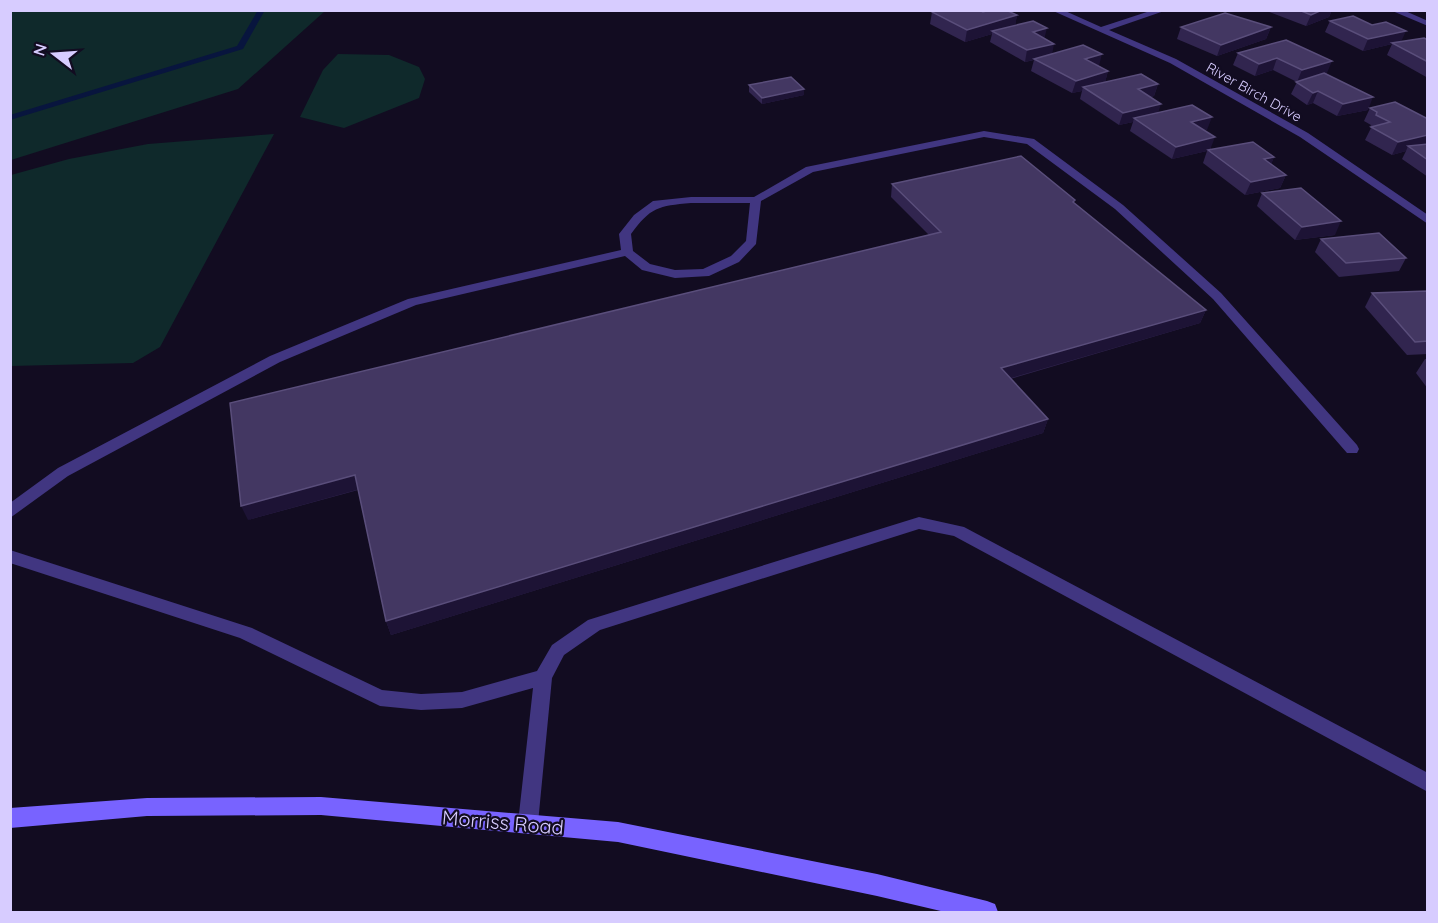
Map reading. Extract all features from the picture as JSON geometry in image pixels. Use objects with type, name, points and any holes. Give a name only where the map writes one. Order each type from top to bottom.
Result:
[{"type":"main road","name":"Morriss Road","points":[[10,818],[147,807],[321,806],[528,823],[618,832],[877,885],[987,912]]},
{"type":"street","name":"River Birch Drive","points":[[1055,10],[1173,61],[1304,135],[1428,220]]},
{"type":"street","points":[[1100,30],[1163,10]]},
{"type":"street","points":[[1394,10],[1428,24]]},
{"type":"street","points":[[756,200],[752,242],[735,259],[705,273],[675,274],[646,267],[627,252],[625,234],[638,217],[657,203],[691,200],[756,200],[810,168],[984,134],[1030,141],[1119,207],[1216,296],[1352,449]]},
{"type":"street","points":[[10,512],[63,472],[275,359],[412,302],[627,252]]},
{"type":"street","points":[[528,823],[543,677],[558,650],[594,625],[919,523],[958,531],[1428,783]]},
{"type":"street","points":[[10,556],[246,633],[380,698],[421,702],[462,700],[543,677]]},
{"type":"green space","points":[[11,10],[325,11],[238,89],[11,160]]},
{"type":"green space","points":[[338,54],[389,55],[419,67],[425,79],[419,98],[344,128],[300,117],[323,70]]},
{"type":"green space","points":[[274,134],[160,347],[133,363],[11,366],[11,175],[69,159],[148,144]]},
{"type":"building","points":[[979,10],[983,12],[1006,10],[1017,15],[967,30],[932,12]]},
{"type":"building","points":[[1299,10],[1322,10],[1311,15]]},
{"type":"building","points":[[1225,13],[1271,27],[1221,45],[1181,27]]},
{"type":"building","points":[[1353,16],[1372,25],[1386,22],[1406,31],[1368,39],[1330,21]]},
{"type":"building","points":[[1033,21],[1047,28],[1033,32],[1054,44],[1027,50],[992,31]]},
{"type":"building","points":[[1424,38],[1428,40],[1428,62],[1392,43]]},
{"type":"building","points":[[1286,40],[1332,61],[1302,70],[1277,58],[1259,64],[1238,53]]},
{"type":"building","points":[[1083,45],[1102,54],[1085,59],[1108,71],[1076,81],[1034,59]]},
{"type":"building","points":[[1324,73],[1373,97],[1343,104],[1318,91],[1313,93],[1296,82]]},
{"type":"building","points":[[1141,74],[1158,84],[1138,89],[1161,104],[1123,113],[1083,87]]},
{"type":"building","points":[[791,77],[804,89],[762,98],[749,85]]},
{"type":"building","points":[[1395,102],[1428,118],[1428,135],[1398,142],[1371,127],[1390,122],[1376,115],[1377,112],[1370,108]]},
{"type":"building","points":[[1192,105],[1212,117],[1191,122],[1215,137],[1176,147],[1134,118]]},
{"type":"building","points":[[1253,142],[1274,157],[1264,159],[1286,175],[1251,182],[1208,150]]},
{"type":"building","points":[[1428,144],[1428,160],[1408,146]]},
{"type":"building","points":[[1021,156],[1075,200],[1073,202],[1206,310],[1001,368],[1048,419],[386,621],[355,475],[241,506],[230,403],[941,232],[892,184]]},
{"type":"building","points":[[1301,188],[1341,221],[1302,227],[1262,193]]},
{"type":"building","points":[[1379,233],[1406,258],[1346,263],[1321,239]]},
{"type":"building","points":[[1428,291],[1428,341],[1415,342],[1372,293]]},
{"type":"waterway","points":[[10,118],[240,47],[262,10]]}]
